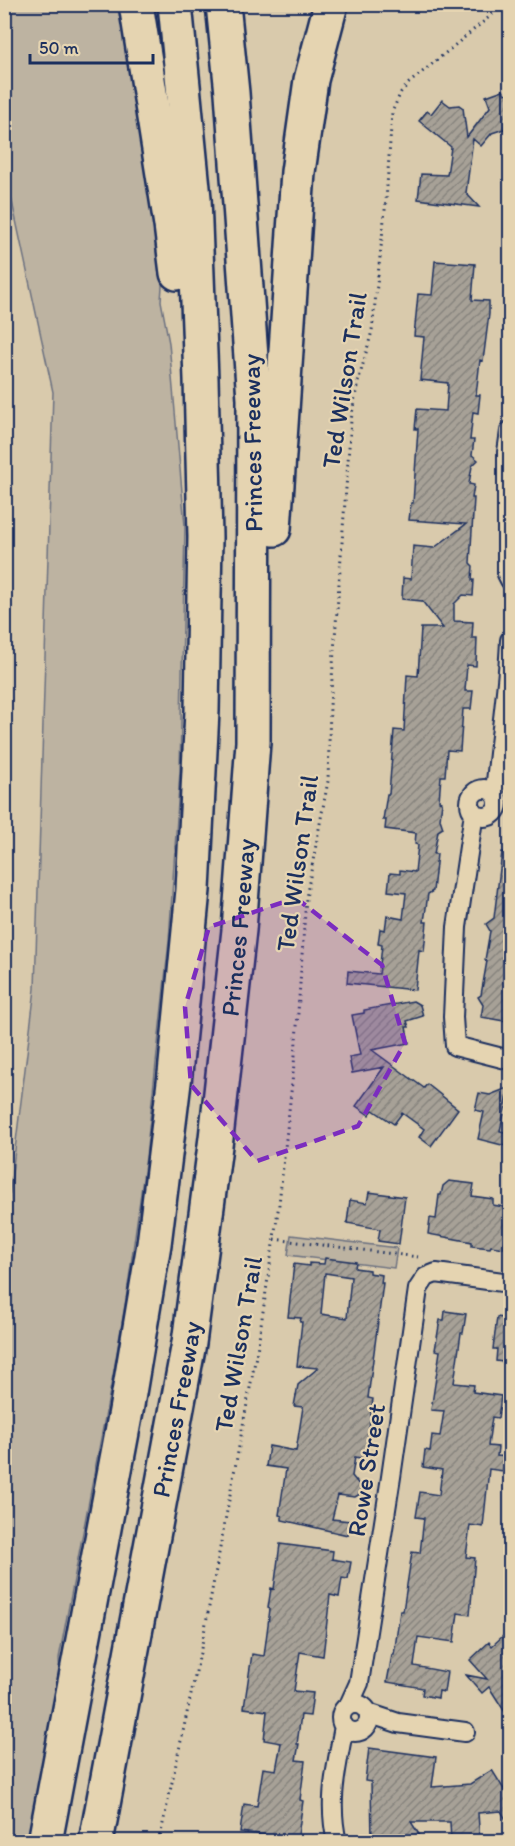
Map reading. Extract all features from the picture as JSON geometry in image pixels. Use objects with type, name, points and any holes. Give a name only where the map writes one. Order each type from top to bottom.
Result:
[{"type":"highway","points":[[136,4],[171,225],[191,386],[205,537]]},
{"type":"highway","name":"Princes Freeway","points":[[45,1842],[154,1244],[174,1085],[193,890],[202,711],[205,537],[194,198],[175,4]]},
{"type":"highway","name":"Princes Freeway","points":[[96,1842],[189,1343],[216,1138],[239,930],[253,742],[254,399],[224,4]]},
{"type":"highway","points":[[253,742],[276,507],[298,172],[311,80],[332,4]]},
{"type":"street","points":[[510,431],[507,452],[507,574],[510,580]]},
{"type":"street","points":[[510,639],[509,679],[499,744],[494,806],[468,861],[457,927],[453,1017],[455,1046],[510,1060]]},
{"type":"street","name":"Rowe Street","points":[[337,1842],[332,1785],[337,1765],[358,1718],[359,1683],[418,1289],[426,1277],[436,1273],[510,1283]]},
{"type":"street","points":[[358,1718],[465,1732]]},
{"type":"path","name":"Ted Wilson Trail","points":[[159,1842],[204,1634],[258,1345],[274,1239],[292,1096],[306,898],[328,781],[330,706],[351,420],[357,386],[372,331],[386,201],[392,112],[401,92],[409,83],[505,4]]},
{"type":"path","points":[[274,1239],[418,1257]]},
{"type":"highlighted area","points":[[296,898],[382,965],[405,1043],[358,1126],[257,1161],[191,1085],[185,1007],[209,927]]},
{"type":"shaded area","points":[[5,5],[124,5],[163,272],[161,301],[169,343],[185,526],[180,771],[169,941],[146,1157],[114,1370],[59,1658],[60,1676],[28,1841],[5,1842],[4,1238],[35,989],[53,392],[5,169]]},
{"type":"shaded area","points":[[291,1235],[397,1248],[394,1268],[288,1255]]},
{"type":"building","points":[[503,90],[505,94],[510,92],[510,127],[492,133],[481,146],[473,139],[466,193],[479,207],[418,199],[421,174],[447,175],[451,147],[419,121],[427,111],[431,114],[442,100],[450,106],[459,105],[463,108],[467,137],[490,107],[486,96]]},
{"type":"building","points":[[435,261],[475,264],[472,300],[489,301],[489,314],[476,395],[480,395],[478,413],[473,412],[470,440],[474,440],[472,455],[478,460],[472,466],[469,484],[474,485],[470,563],[473,566],[473,596],[463,595],[454,604],[454,621],[473,622],[472,638],[477,638],[476,666],[467,665],[465,691],[473,691],[471,709],[463,709],[460,751],[447,750],[445,776],[441,776],[439,801],[442,802],[440,819],[443,828],[438,831],[434,854],[437,854],[433,891],[428,894],[424,922],[427,922],[424,951],[419,950],[415,990],[347,983],[348,971],[379,974],[382,945],[378,944],[380,929],[385,930],[387,916],[403,919],[406,893],[388,891],[390,873],[400,874],[400,870],[415,872],[418,845],[415,844],[416,833],[385,829],[386,820],[383,820],[387,794],[389,794],[394,730],[404,731],[407,675],[418,676],[421,628],[443,628],[422,601],[402,599],[403,578],[411,579],[413,546],[434,548],[466,524],[409,520],[411,503],[413,503],[418,429],[415,429],[417,409],[446,411],[448,383],[420,380],[424,337],[414,336],[418,294],[432,295]]},
{"type":"building","points":[[502,852],[510,853],[510,1022],[481,1017],[483,1005],[478,997],[481,995],[487,961],[485,960],[490,931],[486,924],[494,918]]},
{"type":"building","points":[[413,1001],[420,1005],[423,1016],[407,1021],[409,1043],[372,1050],[424,1088],[427,1084],[458,1109],[431,1146],[419,1137],[424,1129],[402,1113],[394,1124],[373,1110],[369,1115],[356,1106],[384,1067],[352,1073],[349,1057],[360,1055],[352,1015],[364,1013],[364,1010]]},
{"type":"building","points":[[510,1087],[500,1131],[510,1133],[510,1147],[478,1139],[484,1112],[475,1110],[479,1093],[490,1095]]},
{"type":"building","points":[[449,1181],[474,1184],[472,1196],[493,1199],[493,1205],[510,1208],[504,1248],[472,1246],[472,1242],[428,1234],[430,1218],[436,1219],[439,1195],[441,1195],[443,1186]]},
{"type":"building","points":[[369,1192],[405,1197],[399,1244],[378,1241],[380,1229],[347,1223],[350,1200],[367,1203]]},
{"type":"building","points":[[325,1258],[356,1262],[355,1268],[382,1275],[381,1283],[383,1283],[368,1398],[373,1399],[365,1459],[355,1457],[352,1476],[361,1487],[360,1494],[355,1497],[338,1495],[332,1519],[350,1521],[348,1535],[282,1520],[282,1516],[279,1515],[286,1469],[266,1466],[269,1446],[296,1451],[303,1407],[294,1406],[298,1385],[318,1368],[297,1366],[302,1322],[300,1322],[301,1318],[288,1317],[294,1264],[309,1266],[309,1263],[324,1264]],"holes":[[[325,1273],[351,1277],[347,1318],[321,1314]]]},
{"type":"building","points":[[445,1311],[466,1314],[454,1383],[474,1385],[473,1392],[501,1396],[498,1418],[492,1417],[488,1446],[498,1447],[497,1456],[510,1457],[510,1472],[489,1469],[483,1527],[470,1525],[466,1557],[475,1558],[470,1615],[458,1613],[454,1642],[418,1637],[414,1666],[447,1672],[444,1692],[439,1691],[438,1698],[422,1695],[423,1688],[387,1682],[392,1655],[394,1655],[400,1611],[403,1611],[412,1552],[420,1553],[424,1518],[416,1517],[420,1492],[439,1495],[442,1470],[423,1467],[425,1450],[430,1451],[432,1435],[440,1436],[444,1411],[431,1410],[440,1351],[435,1350],[440,1320],[444,1320]]},
{"type":"building","points":[[497,1317],[510,1319],[510,1363],[496,1361],[497,1349],[493,1349]]},
{"type":"building","points":[[280,1544],[333,1551],[332,1559],[351,1562],[348,1579],[342,1578],[339,1597],[330,1595],[323,1656],[300,1652],[294,1691],[313,1693],[310,1716],[301,1715],[297,1744],[299,1744],[296,1760],[305,1761],[300,1800],[303,1801],[297,1842],[281,1842],[282,1837],[240,1832],[244,1804],[257,1806],[263,1768],[276,1770],[281,1743],[264,1740],[267,1711],[244,1708],[252,1654],[264,1656],[270,1609],[268,1608],[271,1588],[274,1589]]},
{"type":"building","points":[[503,1636],[510,1645],[510,1720],[489,1687],[482,1693],[466,1675],[487,1679],[470,1660],[489,1642],[492,1646]]},
{"type":"building","points":[[369,1748],[436,1757],[432,1787],[470,1784],[492,1770],[510,1799],[510,1827],[501,1811],[478,1813],[480,1842],[451,1842],[450,1822],[411,1822],[424,1842],[372,1842],[371,1782],[365,1781]]}]
